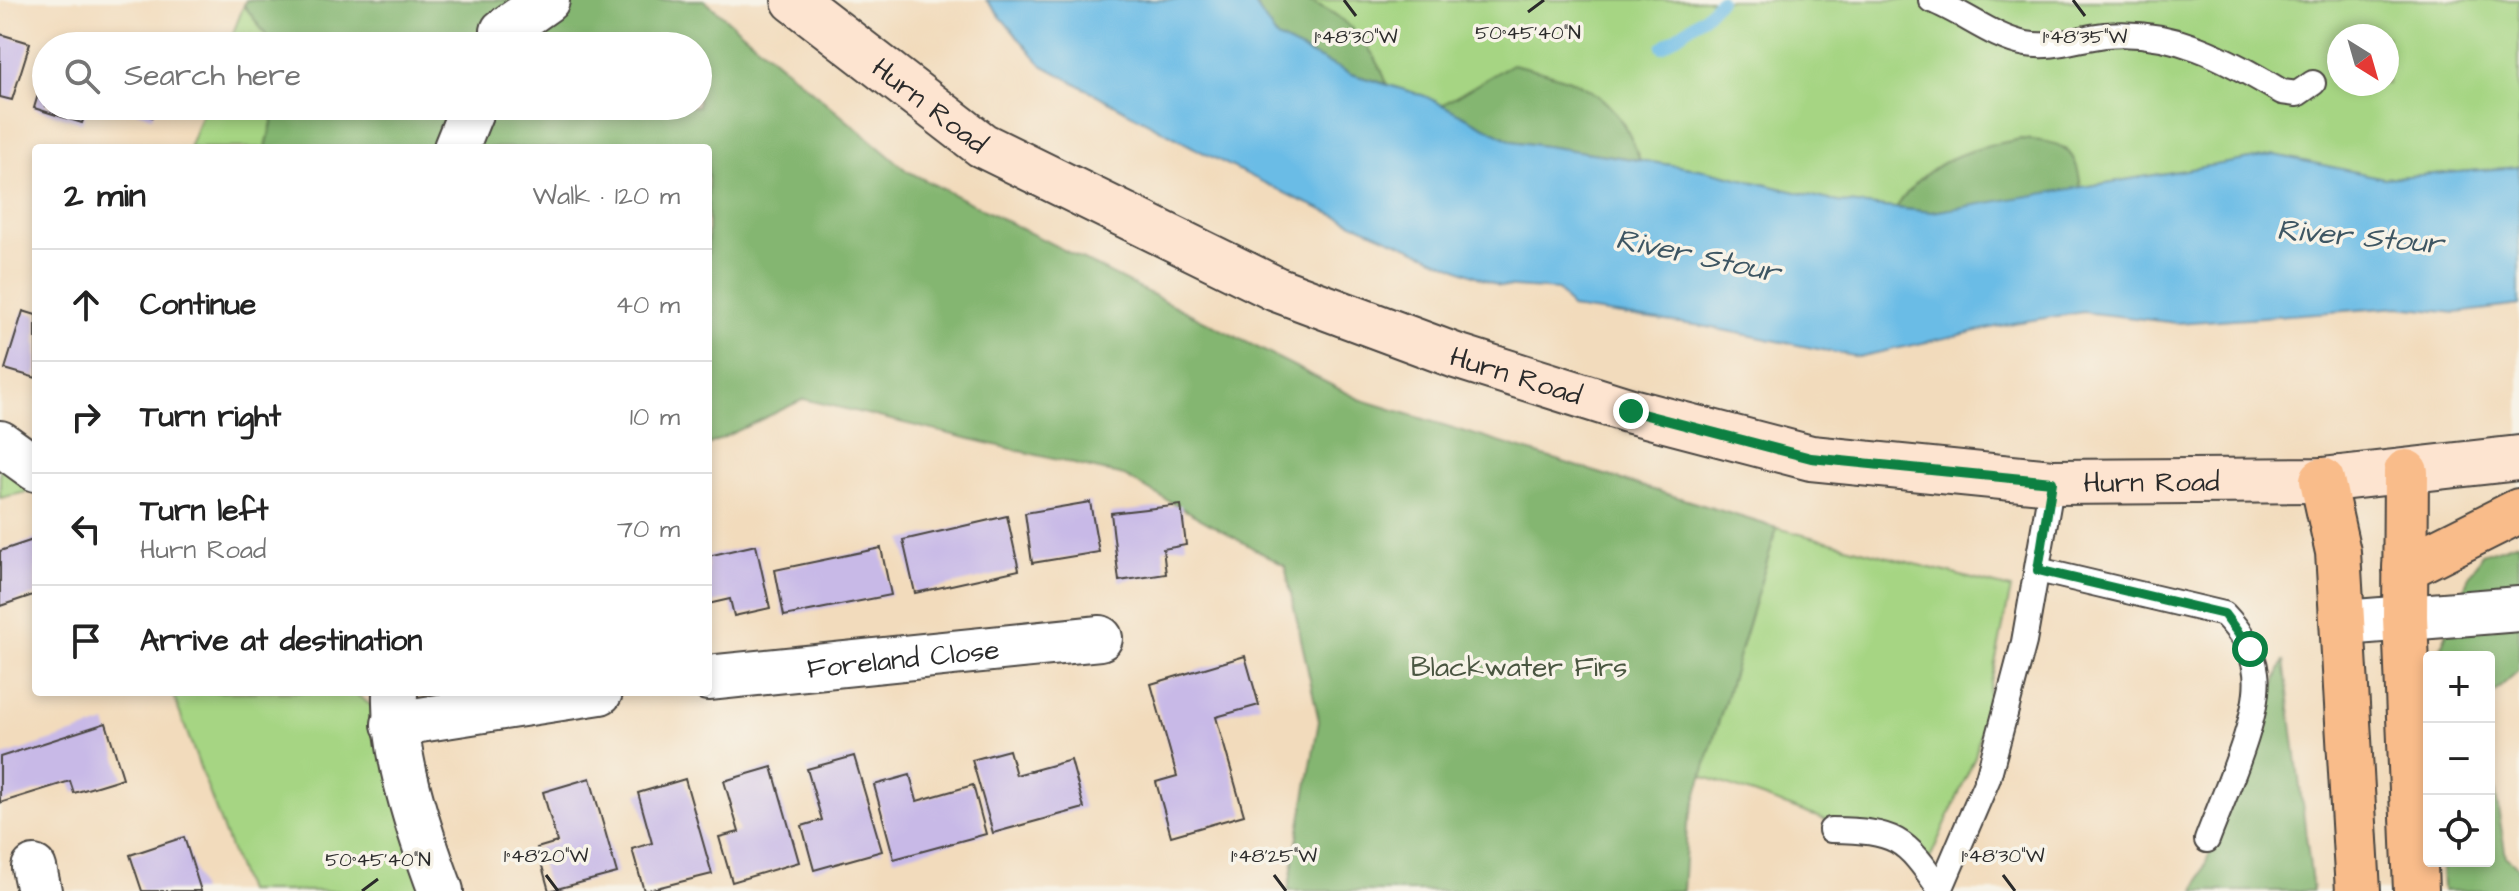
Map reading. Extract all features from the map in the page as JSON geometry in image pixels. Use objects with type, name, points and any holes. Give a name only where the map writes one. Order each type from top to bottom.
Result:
[{"type":"highway","points":[[2406,472],[2405,617],[2416,891]]},
{"type":"highway","points":[[2322,480],[2338,552],[2358,891]]},
{"type":"highway","points":[[2405,568],[2519,511]]},
{"type":"main road","name":"Hurn Road","points":[[794,0],[982,145],[1276,289],[1456,356],[1631,411],[1811,458],[2052,482],[2322,480],[2519,458]]},
{"type":"street","points":[[506,19],[547,0]]},
{"type":"street","points":[[458,144],[467,120]]},
{"type":"street","points":[[0,443],[32,466]]},
{"type":"street","points":[[2344,623],[2519,609]]},
{"type":"street","name":"Foreland Close","points":[[712,678],[1100,638]]},
{"type":"street","points":[[441,891],[427,855],[394,708],[548,696]]},
{"type":"lane","points":[[1931,0],[2027,44],[2049,45],[2112,35],[2148,35],[2200,46],[2282,92],[2297,94],[2313,83]]},
{"type":"lane","points":[[1940,891],[1988,778],[2024,642],[2052,482]]},
{"type":"lane","points":[[2038,570],[2224,614],[2238,629],[2250,649],[2257,676],[2248,729],[2207,840]]},
{"type":"lane","points":[[1831,830],[1873,831],[1901,842],[1916,854],[1940,891]]},
{"type":"green space","name":"Blackwater Firs","points":[[246,0],[704,0],[907,171],[1359,399],[1777,528],[1687,827],[1683,891],[1288,891],[1319,721],[1285,566],[1124,476],[804,399],[712,443],[712,144],[267,144],[273,120],[712,120],[712,32],[264,32],[244,5]]},
{"type":"green space","points":[[1252,0],[2519,0],[2519,167],[2384,178],[2275,155],[1932,212],[1838,202],[1704,170],[1512,141],[1425,96],[1351,74],[1277,38]]},
{"type":"green space","points":[[1252,0],[1308,1],[1334,14],[1367,46],[1387,84],[1351,74],[1277,38]]},
{"type":"green space","points":[[244,5],[264,32],[233,32]]},
{"type":"green space","points":[[1512,64],[1557,75],[1592,91],[1619,118],[1640,160],[1512,141],[1442,105]]},
{"type":"green space","points":[[200,120],[273,120],[267,144],[191,144]]},
{"type":"green space","points":[[2021,139],[2047,142],[2064,149],[2076,163],[2081,189],[1932,212],[1896,208],[1921,178],[1950,159],[1983,147]]},
{"type":"green space","points":[[0,460],[32,487],[32,491],[0,498]]},
{"type":"green space","points":[[1777,528],[2011,589],[1975,757],[1928,863],[1897,845],[1702,776]]},
{"type":"green space","points":[[2519,542],[2519,670],[2495,692],[2495,651],[2439,651],[2469,576],[2482,554]]},
{"type":"green space","points":[[2284,660],[2313,891],[2195,891]]},
{"type":"green space","points":[[173,696],[358,696],[373,707],[426,891],[246,891]]},
{"type":"green space","points":[[2495,790],[2506,857],[2519,868],[2519,891],[2443,891],[2442,867],[2495,867]]},
{"type":"water","name":"River Stour","points":[[986,0],[1252,0],[1277,38],[1351,74],[1425,96],[1512,141],[1704,170],[1838,202],[1932,212],[2275,155],[2384,178],[2519,167],[2519,305],[2456,313],[2399,307],[2177,323],[2083,312],[2014,323],[1858,357],[1702,326],[1571,308],[1558,290],[1499,286],[1295,198],[1198,150],[1042,65]]},
{"type":"building","points":[[0,34],[30,43],[12,100],[0,97]]},
{"type":"building","points":[[23,311],[32,314],[32,377],[5,369]]},
{"type":"building","points":[[1090,502],[1099,552],[1032,563],[1025,513]]},
{"type":"building","points":[[1181,505],[1186,545],[1163,549],[1166,574],[1119,581],[1111,513]]},
{"type":"building","points":[[1007,516],[1019,570],[915,593],[903,540]]},
{"type":"building","points":[[32,540],[32,595],[0,606],[0,551]]},
{"type":"building","points":[[756,545],[770,608],[734,616],[730,599],[712,603],[712,555]]},
{"type":"building","points":[[881,548],[891,595],[784,616],[775,570]]},
{"type":"building","points":[[1245,656],[1259,705],[1216,717],[1244,815],[1171,836],[1156,782],[1177,776],[1151,684]]},
{"type":"building","points":[[106,723],[123,778],[74,793],[70,781],[0,803],[0,757]]},
{"type":"building","points":[[1009,750],[1016,775],[1071,760],[1084,808],[993,833],[972,760]]},
{"type":"building","points":[[854,756],[882,851],[814,870],[802,826],[822,820],[807,769]]},
{"type":"building","points":[[772,767],[799,862],[732,882],[719,837],[739,832],[724,781]]},
{"type":"building","points":[[910,775],[917,801],[973,785],[986,834],[894,859],[874,785]]},
{"type":"building","points":[[590,778],[617,873],[549,891],[537,848],[557,842],[543,792]]},
{"type":"building","points":[[685,779],[712,874],[644,891],[632,849],[652,843],[638,793]]},
{"type":"building","points":[[184,837],[201,891],[142,891],[130,855]]},
{"type":"waterway","points":[[1662,47],[1705,16],[1720,0]]},
{"type":"route","points":[[1631,411],[1811,458],[2052,482],[2038,570],[2224,614],[2250,649]]}]
